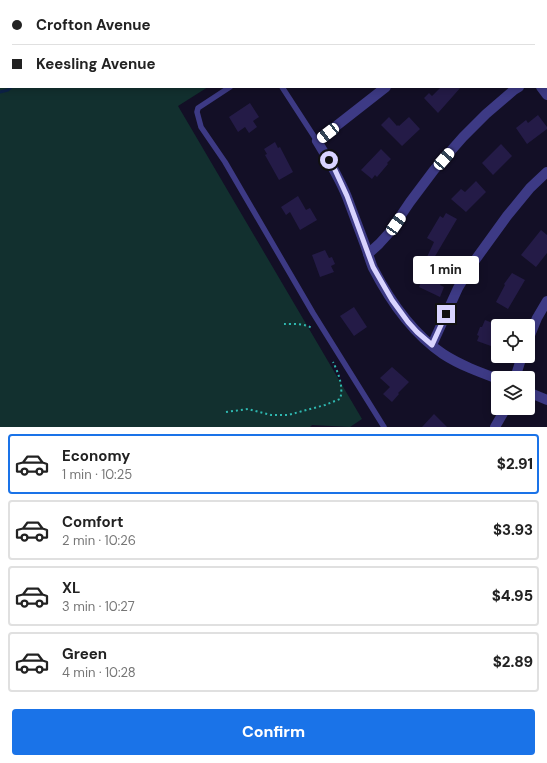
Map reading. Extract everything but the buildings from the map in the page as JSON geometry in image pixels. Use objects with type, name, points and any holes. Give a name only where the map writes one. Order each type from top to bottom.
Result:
[{"type":"street","points":[[385,88],[317,140],[335,170],[347,196],[373,267],[392,300],[413,327],[443,354],[461,365],[491,376]]},
{"type":"street","points":[[368,254],[389,233],[434,170],[463,137],[486,114],[518,88]]},
{"type":"street","points":[[432,345],[458,288],[473,263],[507,216],[530,188],[547,172]]},
{"type":"street","points":[[535,325],[547,301]]},
{"type":"street","points":[[535,395],[547,400]]},
{"type":"street","points":[[495,427],[502,415]]},
{"type":"lane","points":[[228,88],[198,108],[196,112],[201,127],[225,162],[313,313],[384,427]]},
{"type":"lane","points":[[283,88],[317,140]]},
{"type":"path","points":[[284,324],[304,325],[311,327],[315,331]]},
{"type":"path","points":[[226,412],[248,409],[271,415],[288,415],[326,405],[340,399],[342,393],[340,381],[332,359]]},
{"type":"green space","points":[[0,88],[206,88],[178,106],[362,419],[350,427],[312,425],[310,427],[0,427]]},
{"type":"waterway","points":[[0,92],[10,88]]},
{"type":"route","points":[[329,160],[347,196],[373,267],[392,300],[408,322],[432,345],[446,314]]}]
